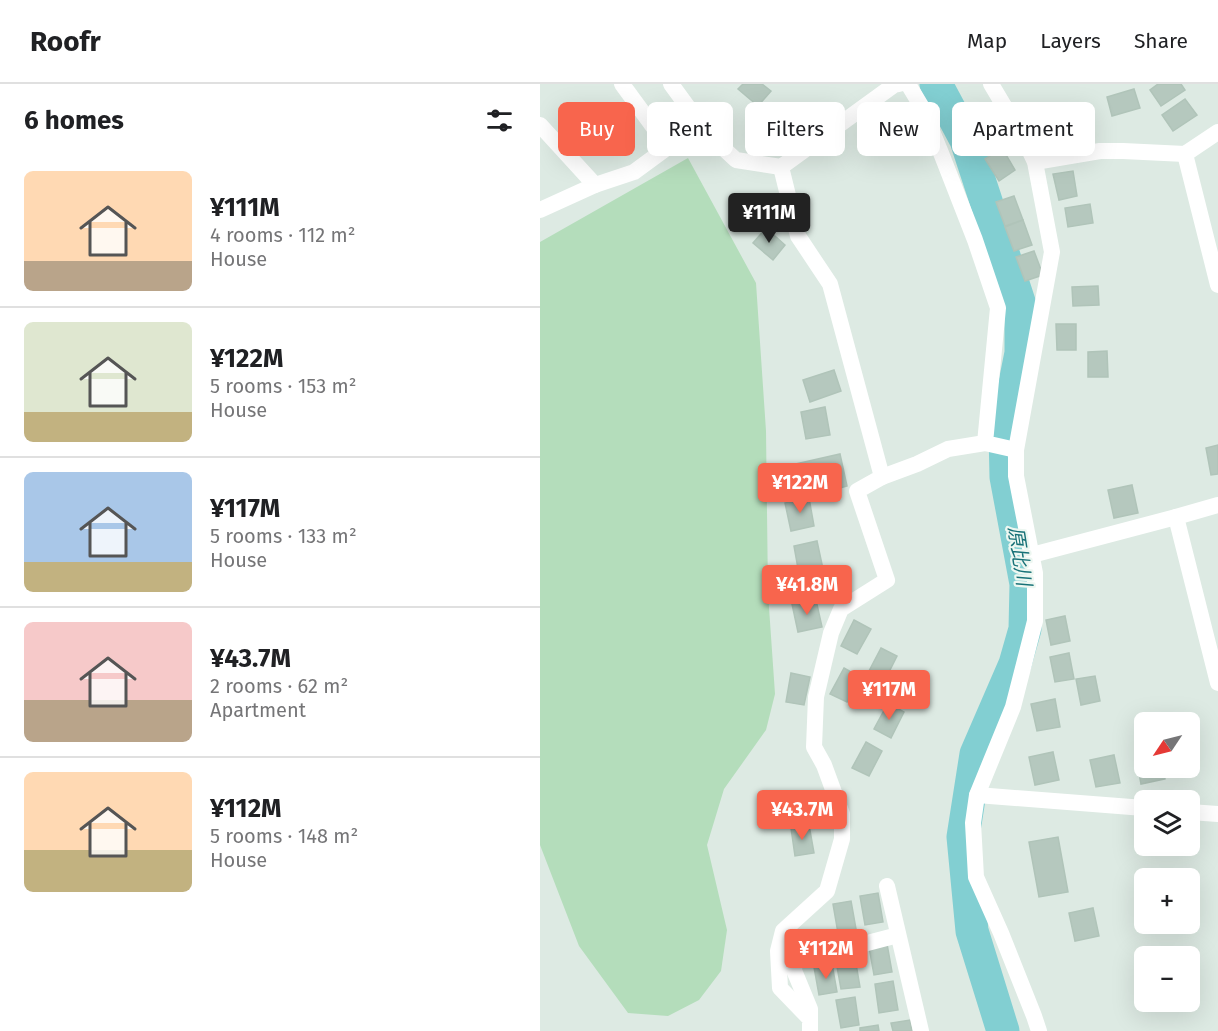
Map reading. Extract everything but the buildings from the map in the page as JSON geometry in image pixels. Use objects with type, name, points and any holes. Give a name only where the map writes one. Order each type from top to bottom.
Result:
[{"type":"street","points":[[622,84],[647,118]]},
{"type":"street","points":[[671,84],[684,102]]},
{"type":"street","points":[[732,156],[736,160],[782,167],[894,85],[899,84]]},
{"type":"street","points":[[908,84],[923,109],[975,240],[998,308],[985,443]]},
{"type":"street","points":[[991,84],[1035,162],[1052,252],[1016,450],[1016,476],[1035,573],[1035,621],[1012,707],[977,795],[973,823],[976,877],[1001,933],[1039,1031]]},
{"type":"street","points":[[540,125],[596,185]]},
{"type":"street","points":[[1035,162],[1100,152],[1185,154],[1218,132]]},
{"type":"street","points":[[1185,154],[1218,285]]},
{"type":"street","points":[[540,210],[596,185],[634,172],[656,156]]},
{"type":"street","points":[[782,167],[798,236],[830,284],[882,477]]},
{"type":"street","points":[[810,1025],[780,988],[778,951],[783,931],[826,891],[842,839],[843,814],[824,765],[814,747],[816,697],[831,633],[841,609],[887,579],[857,491],[882,477],[948,449],[985,443],[1016,450]]},
{"type":"street","points":[[1032,555],[1218,506]]},
{"type":"street","points":[[1176,517],[1218,683]]},
{"type":"street","points":[[977,795],[1134,807]]},
{"type":"street","points":[[1200,813],[1218,814]]},
{"type":"street","points":[[887,886],[921,1031]]},
{"type":"street","points":[[810,1025],[810,1009],[791,963],[898,934]]},
{"type":"green space","points":[[688,158],[756,283],[766,431],[768,593],[775,694],[766,730],[724,789],[707,845],[727,930],[721,971],[699,1000],[668,1016],[628,1013],[579,946],[540,845],[540,242]]},
{"type":"waterway","name":"原比川","points":[[936,84],[966,140],[1021,308],[1021,353],[1005,433],[1006,477],[1026,584],[1025,629],[1015,664],[976,754],[963,837],[972,931],[1003,1031]]}]
